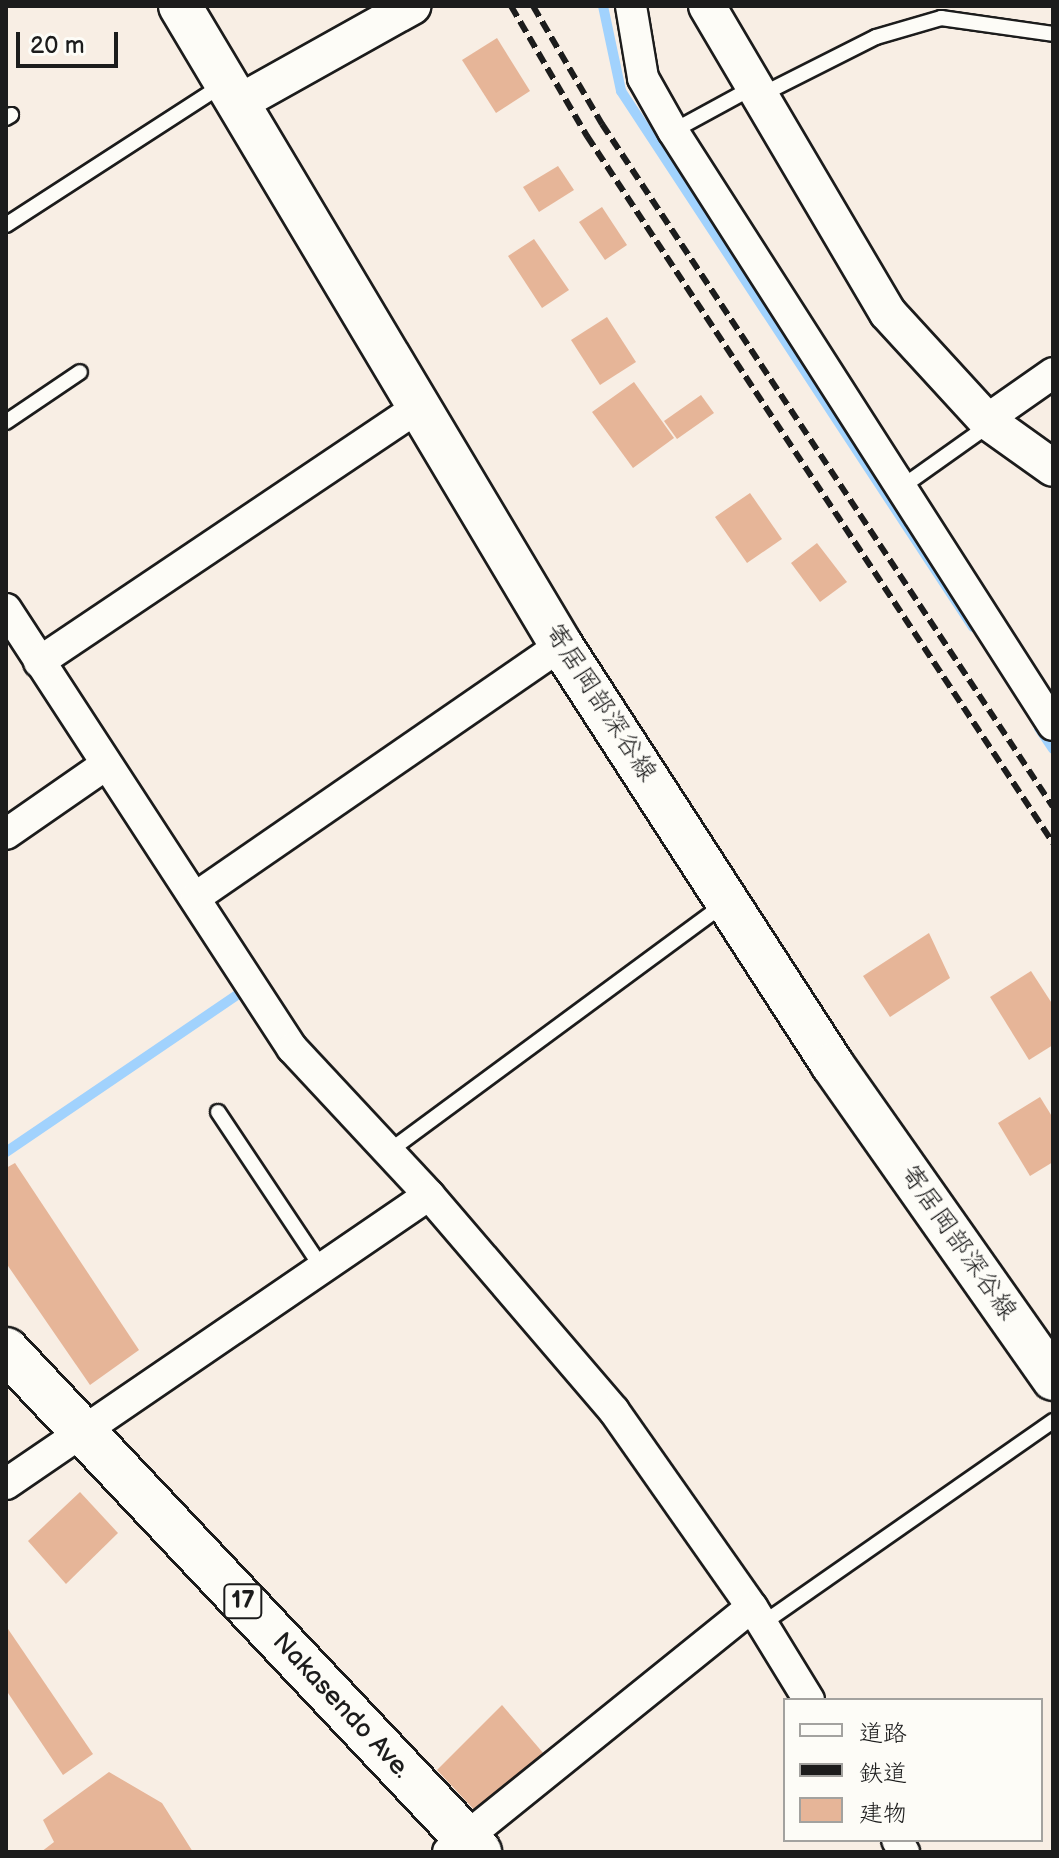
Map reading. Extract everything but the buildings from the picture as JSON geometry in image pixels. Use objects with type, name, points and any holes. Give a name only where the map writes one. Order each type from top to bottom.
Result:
[{"type":"highway","name":"Nakasendo Ave.","points":[[6,1350],[465,1848]]},
{"type":"main road","name":"寄居岡部深谷線","points":[[180,6],[561,645],[832,1064],[1053,1379]]},
{"type":"street","points":[[231,94],[412,6]]},
{"type":"street","points":[[631,6],[643,78],[673,131],[898,489],[1053,725]]},
{"type":"street","points":[[707,6],[888,313],[988,422],[1053,468]]},
{"type":"street","points":[[988,422],[1053,373]]},
{"type":"street","points":[[39,662],[419,407]]},
{"type":"street","points":[[6,609],[104,766],[196,897],[292,1048],[429,1195],[614,1411],[757,1615],[808,1698]]},
{"type":"street","points":[[196,897],[561,645]]},
{"type":"street","points":[[6,834],[104,766]]},
{"type":"street","points":[[6,1484],[429,1195]]},
{"type":"street","points":[[465,1848],[757,1615]]},
{"type":"lane","points":[[673,131],[876,37],[941,18],[1053,34]]},
{"type":"lane","points":[[6,225],[231,94]]},
{"type":"lane","points":[[6,422],[80,372]]},
{"type":"lane","points":[[898,489],[988,422]]},
{"type":"lane","points":[[388,1152],[728,902]]},
{"type":"lane","points":[[218,1112],[322,1268]]},
{"type":"lane","points":[[757,1615],[1053,1421]]},
{"type":"waterway","points":[[603,6],[621,91],[973,627]]},
{"type":"waterway","points":[[1039,728],[1053,749]]},
{"type":"waterway","points":[[6,1152],[250,986]]},
{"type":"railway","points":[[511,6],[587,136],[1053,843]]},
{"type":"railway","points":[[533,6],[602,124],[1053,807]]}]
